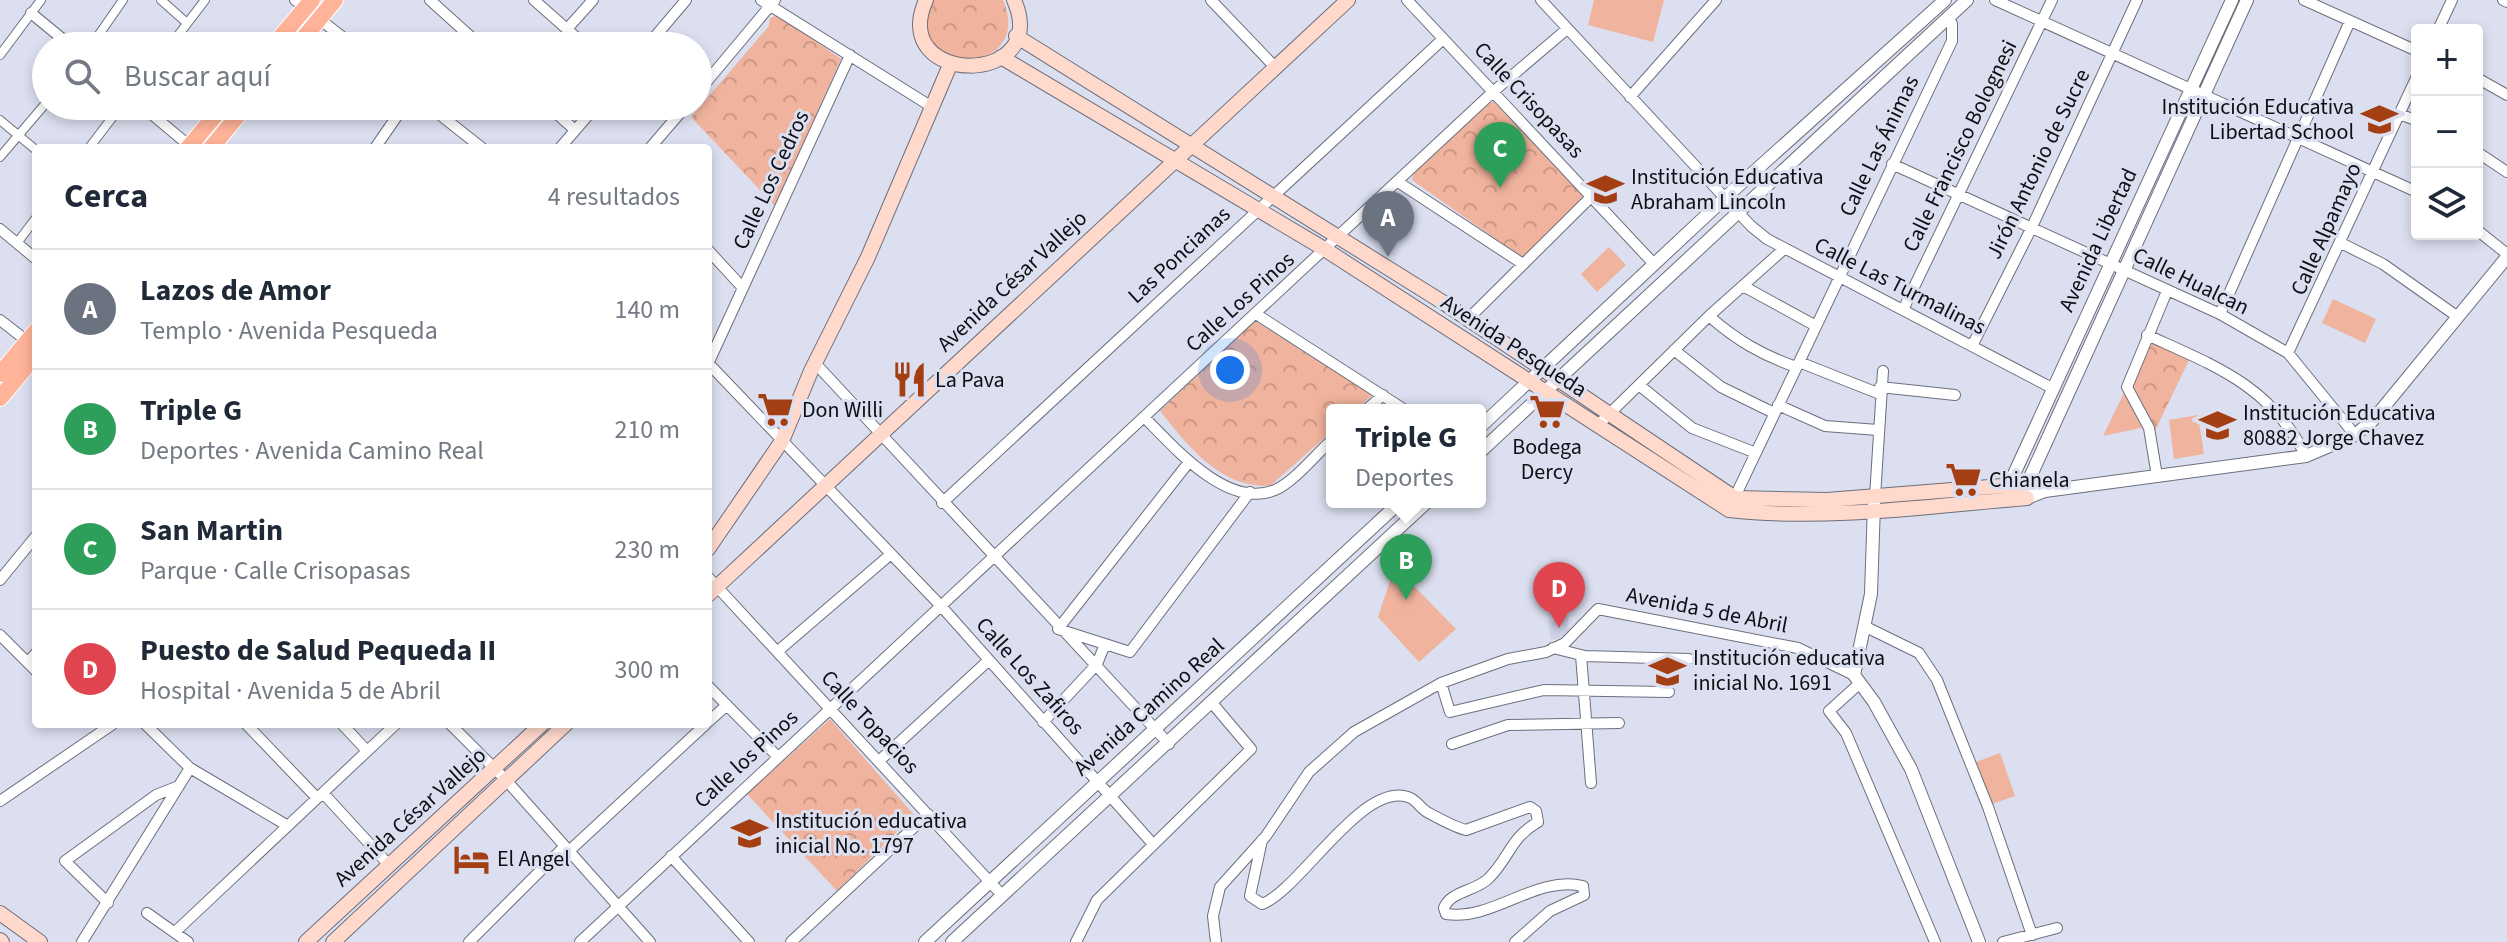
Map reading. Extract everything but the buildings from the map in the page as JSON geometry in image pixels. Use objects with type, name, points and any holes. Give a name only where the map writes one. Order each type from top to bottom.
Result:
[{"type":"main road","points":[[309,32],[335,0]]},
{"type":"main road","points":[[921,2],[923,34],[929,47],[950,65],[972,69],[1001,57],[1016,36],[1019,22],[1014,0]]},
{"type":"main road","name":"Avenida César Vallejo","points":[[712,585],[882,435],[1174,159],[1348,0]]},
{"type":"main road","points":[[283,32],[304,3]]},
{"type":"main road","name":"Avenida Pesqueda","points":[[1016,36],[1188,146],[1341,237],[1611,412],[1732,504]]},
{"type":"main road","name":"Avenida Pesqueda","points":[[1001,57],[1326,250],[1597,426],[1732,504],[1767,514],[2027,491]]},
{"type":"main road","points":[[712,543],[782,441],[815,363],[868,257],[950,65]]},
{"type":"main road","points":[[192,144],[212,120]]},
{"type":"main road","points":[[214,144],[234,120]]},
{"type":"main road","points":[[1432,320],[1444,303]]},
{"type":"main road","points":[[0,374],[32,346]]},
{"type":"main road","points":[[0,398],[32,347]]},
{"type":"main road","name":"Avenida César Vallejo","points":[[311,940],[538,728]]},
{"type":"main road","name":"Avenida César Vallejo","points":[[333,942],[562,728]]},
{"type":"main road","points":[[410,846],[421,858]]},
{"type":"main road","points":[[357,895],[369,908]]},
{"type":"main road","points":[[0,914],[40,942]]},
{"type":"street","points":[[0,55],[41,0]]},
{"type":"street","points":[[101,32],[123,0]]},
{"type":"street","points":[[161,0],[187,23]]},
{"type":"street","points":[[180,32],[205,0]]},
{"type":"street","points":[[430,0],[465,32]]},
{"type":"street","points":[[534,0],[570,32]]},
{"type":"street","points":[[567,29],[593,0]]},
{"type":"street","points":[[659,32],[686,0]]},
{"type":"street","points":[[1211,0],[1275,67]]},
{"type":"street","name":"Calle Crisopasas","points":[[1407,0],[1654,264]]},
{"type":"street","name":"Calle Las Turmalinas","points":[[1541,0],[1751,226],[1784,249],[1839,279],[1973,344],[2052,388]]},
{"type":"street","points":[[1630,97],[1716,0]]},
{"type":"street","points":[[1486,421],[1726,197],[1945,0]]},
{"type":"street","points":[[1486,446],[1737,210],[1967,0]]},
{"type":"street","points":[[1995,0],[2411,189]]},
{"type":"street","name":"Calle Francisco Bolognesi","points":[[1903,310],[2052,0]]},
{"type":"street","name":"Jirón Antonio de Sucre","points":[[1973,344],[2031,229],[2137,0]]},
{"type":"street","name":"Avenida Libertad","points":[[2009,492],[2052,388],[2232,0]]},
{"type":"street","name":"Avenida Libertad","points":[[2027,491],[2247,0]]},
{"type":"street","points":[[2304,0],[2411,48]]},
{"type":"street","points":[[2441,24],[2452,0]]},
{"type":"street","points":[[712,74],[769,2],[932,107]]},
{"type":"street","points":[[304,3],[336,32]]},
{"type":"street","points":[[31,13],[54,32]]},
{"type":"street","name":"Calle Las Ánimas","points":[[1732,504],[1952,41],[1952,24],[1948,17]]},
{"type":"street","points":[[2220,314],[2350,21]]},
{"type":"street","name":"Calle Los Pinos","points":[[941,606],[1341,237],[1494,91],[1567,29]]},
{"type":"street","name":"Las Poncianas","points":[[942,503],[1443,39]]},
{"type":"street","name":"Calle Los Cedros","points":[[712,355],[850,55]]},
{"type":"street","points":[[2483,81],[2507,95]]},
{"type":"street","name":"Calle Alpamayo","points":[[2288,353],[2411,89]]},
{"type":"street","points":[[2400,114],[2411,119]]},
{"type":"street","points":[[0,120],[32,147]]},
{"type":"street","points":[[0,157],[32,120]]},
{"type":"street","points":[[92,144],[110,120]]},
{"type":"street","points":[[158,120],[186,144]]},
{"type":"street","points":[[378,144],[394,120]]},
{"type":"street","points":[[447,120],[477,144]]},
{"type":"street","points":[[564,120],[575,130]]},
{"type":"street","points":[[563,144],[584,120]]},
{"type":"street","points":[[653,144],[674,120]]},
{"type":"street","points":[[2483,156],[2507,172]]},
{"type":"street","name":"Calle Hualcan","points":[[1892,164],[2220,314],[2288,353],[2355,435]]},
{"type":"street","points":[[1398,182],[1523,264]]},
{"type":"street","points":[[1468,319],[1592,196]]},
{"type":"street","points":[[17,243],[32,223]]},
{"type":"street","points":[[0,229],[32,256]]},
{"type":"street","points":[[2483,235],[2507,256]]},
{"type":"street","points":[[2341,243],[2383,264],[2458,317]]},
{"type":"street","points":[[1597,426],[1709,316],[1784,249]]},
{"type":"street","points":[[712,254],[743,288]]},
{"type":"street","name":"Avenida Pesqueda","points":[[2027,491],[2306,456],[2355,435],[2389,404],[2507,256]]},
{"type":"street","points":[[1743,286],[1816,326]]},
{"type":"street","points":[[2157,476],[2149,428],[2127,387],[2167,291]]},
{"type":"street","points":[[1256,314],[1396,404]]},
{"type":"street","points":[[1709,316],[1754,350],[1797,365],[1880,390],[1955,395]]},
{"type":"street","points":[[0,320],[32,343]]},
{"type":"street","points":[[2147,335],[2236,376],[2265,398],[2293,431],[2306,456]]},
{"type":"street","points":[[1674,350],[1721,387],[1776,409],[1825,426],[1878,430]]},
{"type":"street","points":[[815,363],[1058,629],[1097,664],[1169,744]]},
{"type":"street","points":[[712,368],[941,606]]},
{"type":"street","points":[[1883,371],[1866,627],[1856,679],[1829,711],[1846,733],[1935,942]]},
{"type":"street","points":[[1639,385],[1692,428],[1756,453]]},
{"type":"street","points":[[1373,404],[1383,395]]},
{"type":"street","points":[[1144,417],[1189,462],[1214,479],[1250,492],[1278,488],[1326,445]]},
{"type":"street","points":[[1058,629],[1189,462]]},
{"type":"street","points":[[1058,629],[1130,652],[1250,492]]},
{"type":"street","name":"Avenida Camino Real","points":[[925,942],[1394,508]]},
{"type":"street","name":"Avenida Camino Real","points":[[952,942],[1421,508]]},
{"type":"street","points":[[0,580],[32,541]]},
{"type":"street","points":[[778,651],[891,554]]},
{"type":"street","name":"Calle Topacios","points":[[712,587],[778,651],[1002,895]]},
{"type":"street","name":"Calle Los Zafiros","points":[[941,606],[1152,843]]},
{"type":"street","name":"Calle los Pinos","points":[[580,942],[941,606]]},
{"type":"street","name":"Avenida 5 de Abril","points":[[1216,942],[1213,916],[1220,887],[1262,840],[1309,772],[1354,732],[1441,683],[1565,643],[1598,609],[1798,648],[1856,679],[1874,702],[1911,769],[1979,942]]},
{"type":"street","points":[[1866,627],[1919,653],[1937,680],[1988,807],[2032,935]]},
{"type":"street","points":[[0,635],[32,667]]},
{"type":"street","points":[[1043,722],[1097,664],[1105,644]]},
{"type":"street","points":[[1553,648],[1581,655],[1689,659]]},
{"type":"street","points":[[1581,655],[1591,783]]},
{"type":"street","points":[[879,761],[989,660]]},
{"type":"street","points":[[1441,683],[1450,712],[1544,690],[1669,692]]},
{"type":"street","points":[[712,690],[777,756]]},
{"type":"street","points":[[1083,940],[1097,900],[1251,749],[1212,703]]},
{"type":"street","points":[[712,718],[727,705]]},
{"type":"street","points":[[1452,744],[1508,725],[1619,723]]},
{"type":"street","points":[[1,798],[107,728]]},
{"type":"street","points":[[149,728],[190,768],[288,826]]},
{"type":"street","points":[[250,728],[389,865]]},
{"type":"street","points":[[346,728],[367,751]]},
{"type":"street","points":[[175,932],[392,728]]},
{"type":"street","points":[[454,728],[506,780],[650,942]]},
{"type":"street","points":[[469,942],[566,849],[701,728]]},
{"type":"street","points":[[82,942],[190,768]]},
{"type":"street","points":[[108,903],[65,861],[156,795],[179,786]]},
{"type":"street","points":[[1262,840],[1250,896],[1262,904],[1364,811],[1384,800],[1399,795],[1411,797],[1426,811],[1466,830],[1530,807],[1536,811],[1538,822],[1511,842],[1488,879],[1449,898],[1444,908],[1446,914],[1457,915],[1495,907],[1533,890],[1583,886],[1584,895],[1550,911],[1515,942]]},
{"type":"street","points":[[791,942],[928,814]]},
{"type":"street","points":[[671,856],[749,942]]},
{"type":"street","points":[[147,913],[188,942]]},
{"type":"street","points":[[2003,942],[2057,928]]},
{"type":"shaded area","points":[[1568,616],[1569,634],[1551,640],[1548,622]]},
{"type":"green space","points":[[933,0],[1003,0],[1008,23],[1004,41],[992,52],[976,59],[959,59],[943,54],[931,42],[927,25]]},
{"type":"green space","points":[[1594,0],[1664,0],[1653,42],[1588,25]]},
{"type":"green space","points":[[778,15],[841,59],[775,206],[694,120],[712,120],[712,92],[769,26],[770,18]]},
{"type":"green space","points":[[1494,102],[1584,196],[1524,259],[1412,180],[1413,174],[1488,103]]},
{"type":"green space","points":[[1609,247],[1626,265],[1597,292],[1581,274]]},
{"type":"green space","points":[[2333,299],[2376,319],[2365,343],[2322,323]]},
{"type":"green space","points":[[1255,321],[1372,395],[1362,404],[1326,404],[1326,436],[1270,486],[1252,485],[1221,472],[1194,451],[1160,411]]},
{"type":"green space","points":[[2151,339],[2190,358],[2155,431],[2131,387]]},
{"type":"green space","points":[[2125,391],[2145,427],[2103,436]]},
{"type":"green space","points":[[2198,415],[2204,454],[2174,459],[2169,420]]},
{"type":"green space","points":[[1411,538],[1416,547],[1411,583],[1456,629],[1419,662],[1378,617],[1404,539]]},
{"type":"green space","points":[[830,719],[914,815],[837,891],[747,794]]},
{"type":"green space","points":[[2000,753],[2015,796],[1992,804],[1976,762]]},
{"type":"place","name":"Institución Educativa Libertad School","points":[[2380,120]]},
{"type":"place","name":"San Martin","points":[[1500,188]]},
{"type":"place","name":"Institución Educativa Abraham Lincoln","points":[[1605,190]]},
{"type":"place","name":"Lazos de Amor","points":[[1388,257]]},
{"type":"place","name":"La Pava","points":[[909,380]]},
{"type":"place","name":"Don Willi","points":[[776,410]]},
{"type":"place","name":"Bodega Dercy","points":[[1547,411]]},
{"type":"place","name":"Institución Educativa 80882 Jorge Chavez","points":[[2217,426]]},
{"type":"place","name":"Chianela","points":[[1963,480]]},
{"type":"place","name":"Triple G","points":[[1406,600]]},
{"type":"place","name":"Puesto de Salud Pequeda II","points":[[1559,628]]},
{"type":"place","name":"Institución educativa inicial No. 1691","points":[[1667,671]]},
{"type":"place","name":"Institución educativa inicial No. 1797","points":[[749,834]]},
{"type":"place","name":"El Angel","points":[[471,859]]}]
